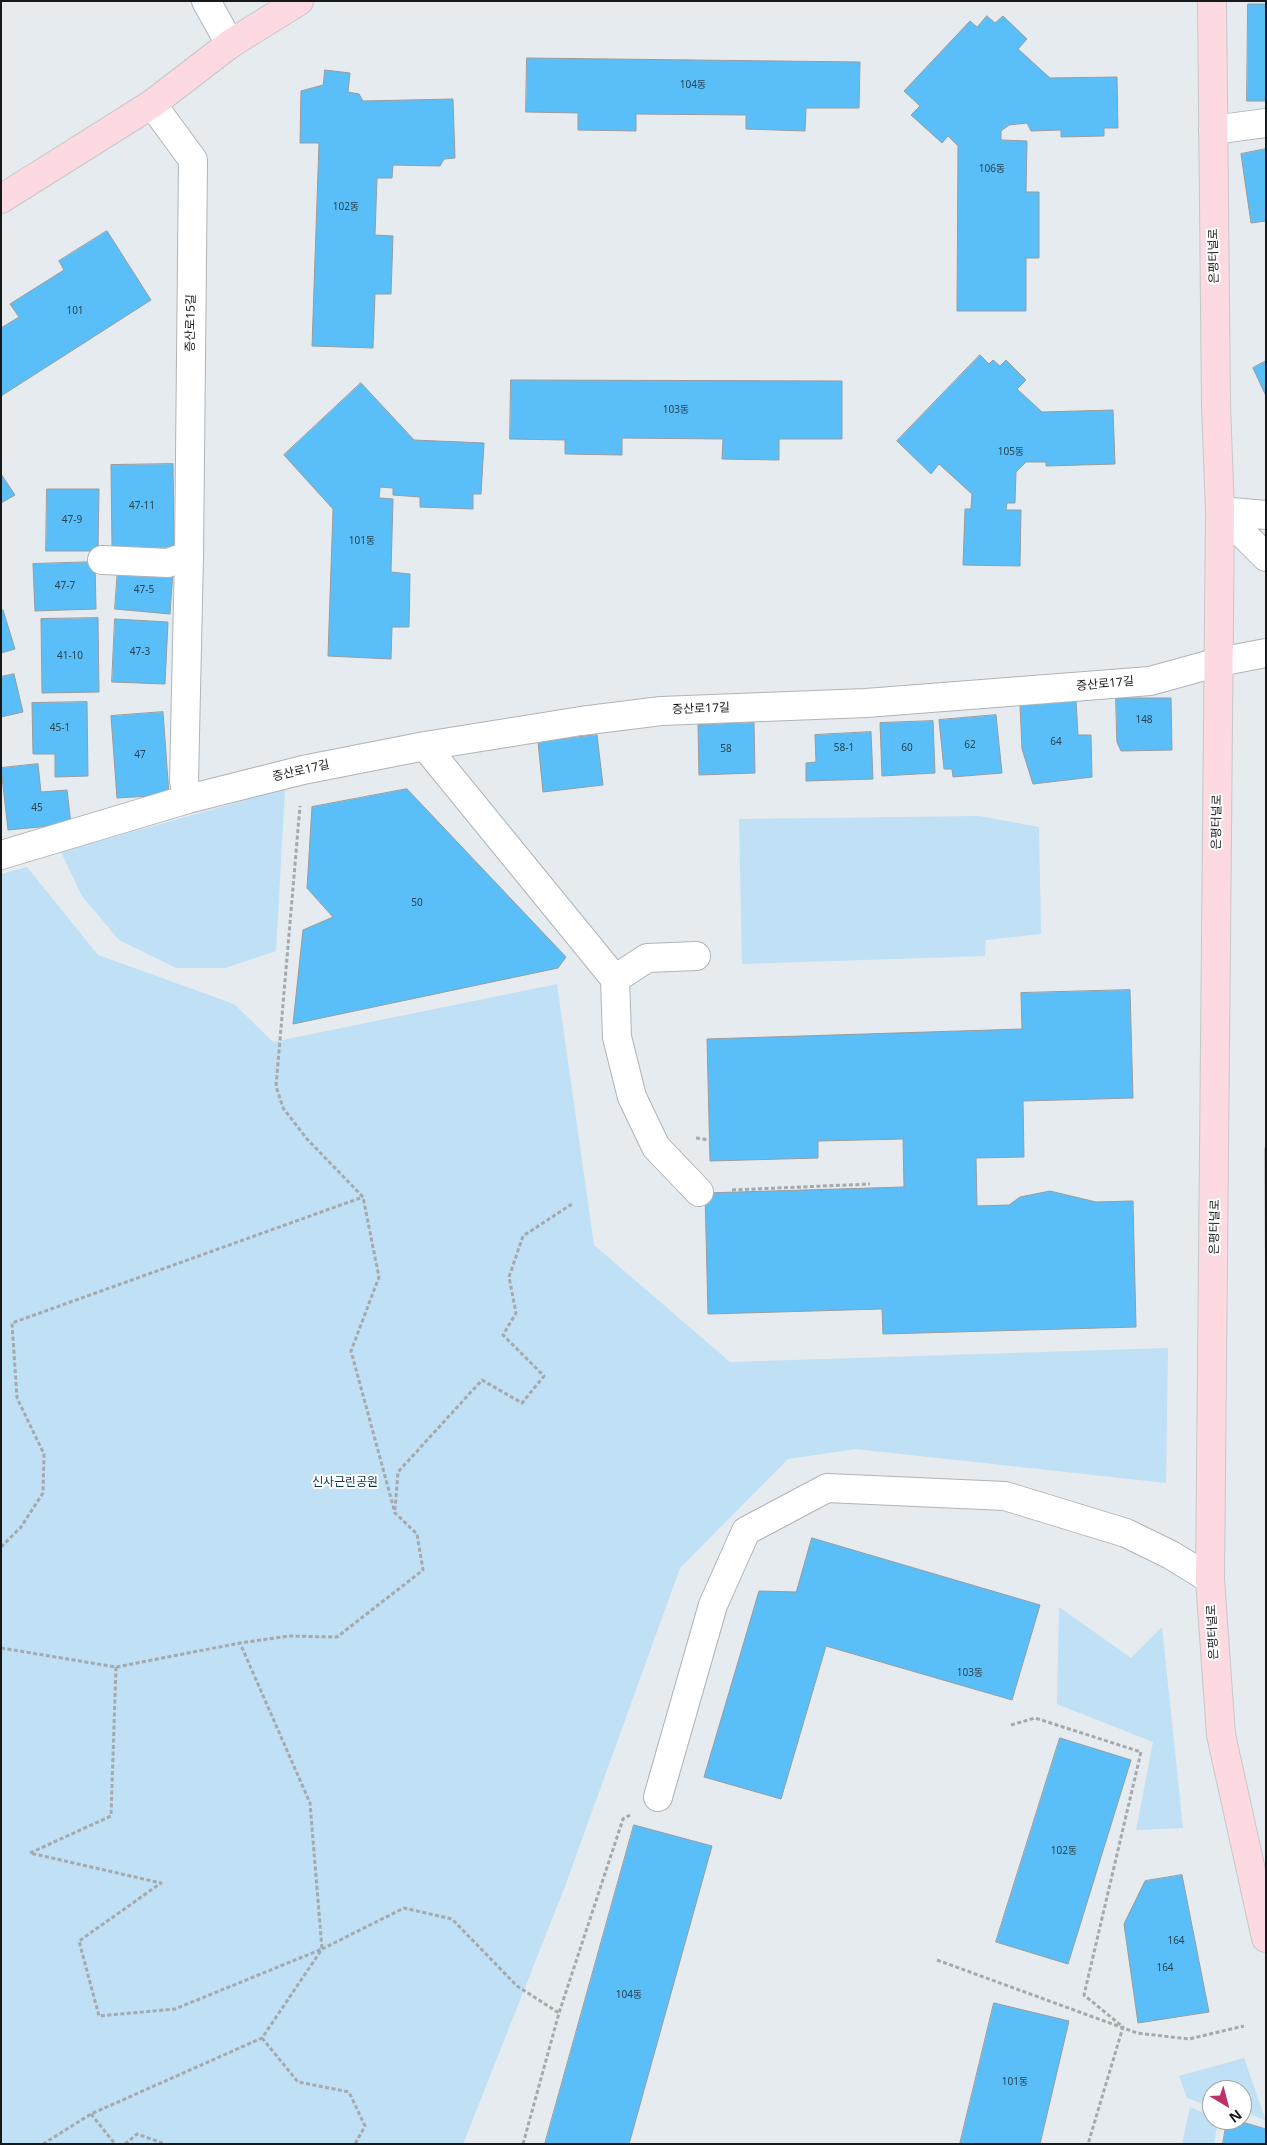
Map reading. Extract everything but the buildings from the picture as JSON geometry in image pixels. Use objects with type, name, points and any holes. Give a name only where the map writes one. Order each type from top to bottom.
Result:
[{"type":"main road","points":[[1,199],[152,104],[230,44],[299,1]]},
{"type":"main road","name":"은평터널로","points":[[1212,1],[1216,406],[1220,511],[1215,960],[1216,1184],[1210,1579],[1221,1735],[1266,1938]]},
{"type":"street","points":[[206,1],[230,44]]},
{"type":"street","name":"증산로15길","points":[[152,104],[193,160],[189,555]]},
{"type":"street","points":[[1213,130],[1266,123]]},
{"type":"street","points":[[1220,511],[1266,515]]},
{"type":"street","points":[[1220,511],[1266,557]]},
{"type":"street","points":[[102,560],[168,563],[189,555],[184,781],[188,799]]},
{"type":"street","name":"증산로17길","points":[[1,855],[188,799],[303,770],[425,746],[582,721],[661,711],[866,703],[1150,680],[1219,662],[1266,653]]},
{"type":"street","points":[[425,746],[615,979],[617,1037],[632,1097],[656,1147],[699,1192]]},
{"type":"street","points":[[615,979],[647,958],[696,956]]},
{"type":"street","points":[[658,1797],[713,1605],[746,1531],[827,1488],[1005,1496],[1126,1533],[1210,1579]]},
{"type":"path","points":[[1,1648],[116,1667],[240,1643],[289,1636],[337,1637],[423,1570],[417,1534],[395,1513],[351,1351],[379,1277],[363,1197],[307,1139],[284,1108],[276,1086],[303,770]]},
{"type":"path","points":[[699,1192],[870,1184]]},
{"type":"path","points":[[1,1547],[21,1527],[43,1493],[44,1454],[17,1398],[12,1324],[363,1197]]},
{"type":"path","points":[[395,1513],[398,1472],[482,1380],[522,1403],[544,1376],[503,1335],[516,1313],[509,1277],[523,1236],[572,1204]]},
{"type":"path","points":[[43,2144],[91,2114],[262,2038],[322,1948],[310,1803],[240,1643]]},
{"type":"path","points":[[116,1667],[111,1816],[30,1852],[162,1883],[79,1941],[99,2016],[175,2009],[322,1948],[404,1908],[452,1919],[517,1986],[559,2013]]},
{"type":"path","points":[[1011,1725],[1035,1718],[1141,1752],[1084,1996],[1123,2028]]},
{"type":"path","points":[[523,2144],[559,2013],[623,1819],[658,1797]]},
{"type":"path","points":[[937,1960],[1137,2032],[1188,2039],[1244,2026]]},
{"type":"path","points":[[1088,2144],[1123,2028]]},
{"type":"path","points":[[262,2038],[298,2082],[349,2092],[365,2126],[355,2144]]},
{"type":"path","points":[[91,2114],[114,2144]]},
{"type":"path","points":[[126,2144],[137,2134],[165,2144]]},
{"type":"green space","points":[[285,789],[276,951],[225,968],[176,968],[119,940],[82,896],[61,852]]},
{"type":"green space","points":[[979,816],[1039,827],[1041,934],[986,940],[985,956],[742,964],[739,819]]},
{"type":"green space","name":"신사근린공원","points":[[27,867],[98,955],[234,1004],[273,1042],[557,984],[594,1245],[730,1362],[1168,1348],[1166,1483],[856,1449],[788,1459],[680,1568],[564,1889],[463,2144],[1,2144],[1,874]]},
{"type":"green space","points":[[1059,1607],[1131,1658],[1162,1627],[1183,1828],[1136,1830],[1153,1742],[1057,1704]]},
{"type":"green space","points":[[1244,2058],[1252,2080],[1202,2080],[1202,2103],[1187,2098],[1179,2076]]},
{"type":"green space","points":[[1252,2081],[1266,2121],[1252,2115]]},
{"type":"green space","points":[[1190,2107],[1202,2112],[1202,2130],[1216,2130],[1214,2144],[1182,2144]]}]
